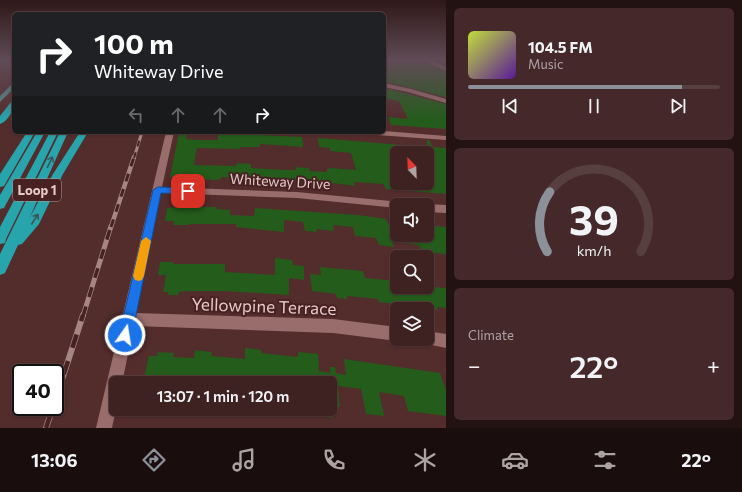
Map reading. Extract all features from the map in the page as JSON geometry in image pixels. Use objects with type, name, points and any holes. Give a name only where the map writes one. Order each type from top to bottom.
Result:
[{"type":"highway","points":[[0,121],[12,106]]},
{"type":"highway","name":"Loop 1","points":[[0,184],[30,134]]},
{"type":"highway","points":[[0,205],[40,134]]},
{"type":"highway","points":[[5,244],[53,134]]},
{"type":"highway","name":"Loop 1","points":[[0,269],[5,244],[63,134]]},
{"type":"highway","points":[[5,244],[35,221],[58,174],[83,134]]},
{"type":"main road","points":[[0,100],[12,86]]},
{"type":"street","points":[[386,85],[446,100]]},
{"type":"street","points":[[104,428],[170,134]]},
{"type":"street","points":[[386,134],[446,138]]},
{"type":"street","name":"Whiteway Drive","points":[[158,190],[297,195],[390,204]]},
{"type":"street","points":[[434,209],[446,210]]},
{"type":"street","name":"Yellowpine Terrace","points":[[129,319],[333,326],[390,333]]},
{"type":"street","points":[[434,339],[446,341]]},
{"type":"building","points":[[386,80],[446,80],[446,97],[386,82]]},
{"type":"building","points":[[388,89],[446,104],[446,129],[391,125],[388,117],[408,119],[399,101],[386,98]]},
{"type":"building","points":[[179,134],[187,134],[186,139],[198,140],[218,140],[218,134],[302,137],[303,147],[260,144],[260,147],[240,147],[240,149],[197,148],[194,165],[236,166],[237,163],[251,164],[251,168],[286,170],[296,170],[295,167],[309,168],[309,171],[327,172],[327,169],[332,168],[356,170],[351,153],[330,151],[330,148],[319,147],[318,138],[415,146],[390,146],[390,189],[386,189],[383,184],[354,182],[355,186],[311,180],[311,182],[221,177],[221,179],[170,177]]},
{"type":"building","points":[[427,140],[429,140],[432,146],[427,146]]},
{"type":"building","points":[[434,147],[446,148],[446,194],[398,190],[434,190]]},
{"type":"building","points":[[217,207],[216,209],[230,210],[230,215],[254,216],[255,208],[358,215],[386,219],[390,228],[390,242],[392,242],[394,247],[379,245],[376,238],[355,236],[353,227],[333,225],[334,231],[316,229],[317,232],[305,231],[303,222],[284,220],[284,232],[236,227],[236,224],[173,225],[174,221],[165,221],[167,208]]},
{"type":"building","points":[[434,224],[435,226],[446,227],[446,254],[434,253],[434,250],[421,250],[420,246],[392,242],[434,242]]},
{"type":"building","points":[[275,258],[292,260],[293,265],[304,266],[304,280],[289,278],[289,295],[224,291],[187,291],[179,292],[178,295],[168,295],[168,292],[163,292],[166,275],[158,275],[160,262],[173,262],[173,264],[225,264],[225,272],[275,275]]},
{"type":"building","points":[[320,267],[363,271],[365,278],[390,280],[390,294],[434,294],[434,287],[446,288],[446,308],[437,307],[438,310],[434,309],[434,302],[390,302],[390,303],[379,302],[378,299],[347,296],[347,299],[337,298],[336,294],[312,291],[310,274],[321,275]]},
{"type":"building","points":[[245,348],[261,350],[261,353],[298,357],[298,352],[318,354],[319,371],[330,373],[330,367],[335,367],[336,373],[346,375],[344,359],[440,373],[446,390],[446,416],[408,411],[404,396],[379,392],[384,416],[366,414],[361,389],[338,386],[340,407],[337,406],[337,376],[145,376],[149,356],[157,356],[158,352],[174,353],[173,357],[194,358],[195,350],[212,352],[211,356],[245,359]]},
{"type":"building","points":[[319,416],[333,416],[333,418]]},
{"type":"railway","points":[[134,158],[141,134]]},
{"type":"railway","points":[[111,227],[134,157]]},
{"type":"railway","points":[[83,316],[111,226]]},
{"type":"railway","points":[[64,373],[83,315]]},
{"type":"railway","points":[[46,428],[50,416]]},
{"type":"slow traffic","points":[[139,276],[146,241]]},
{"type":"route","points":[[125,335],[158,190],[188,191]]}]
